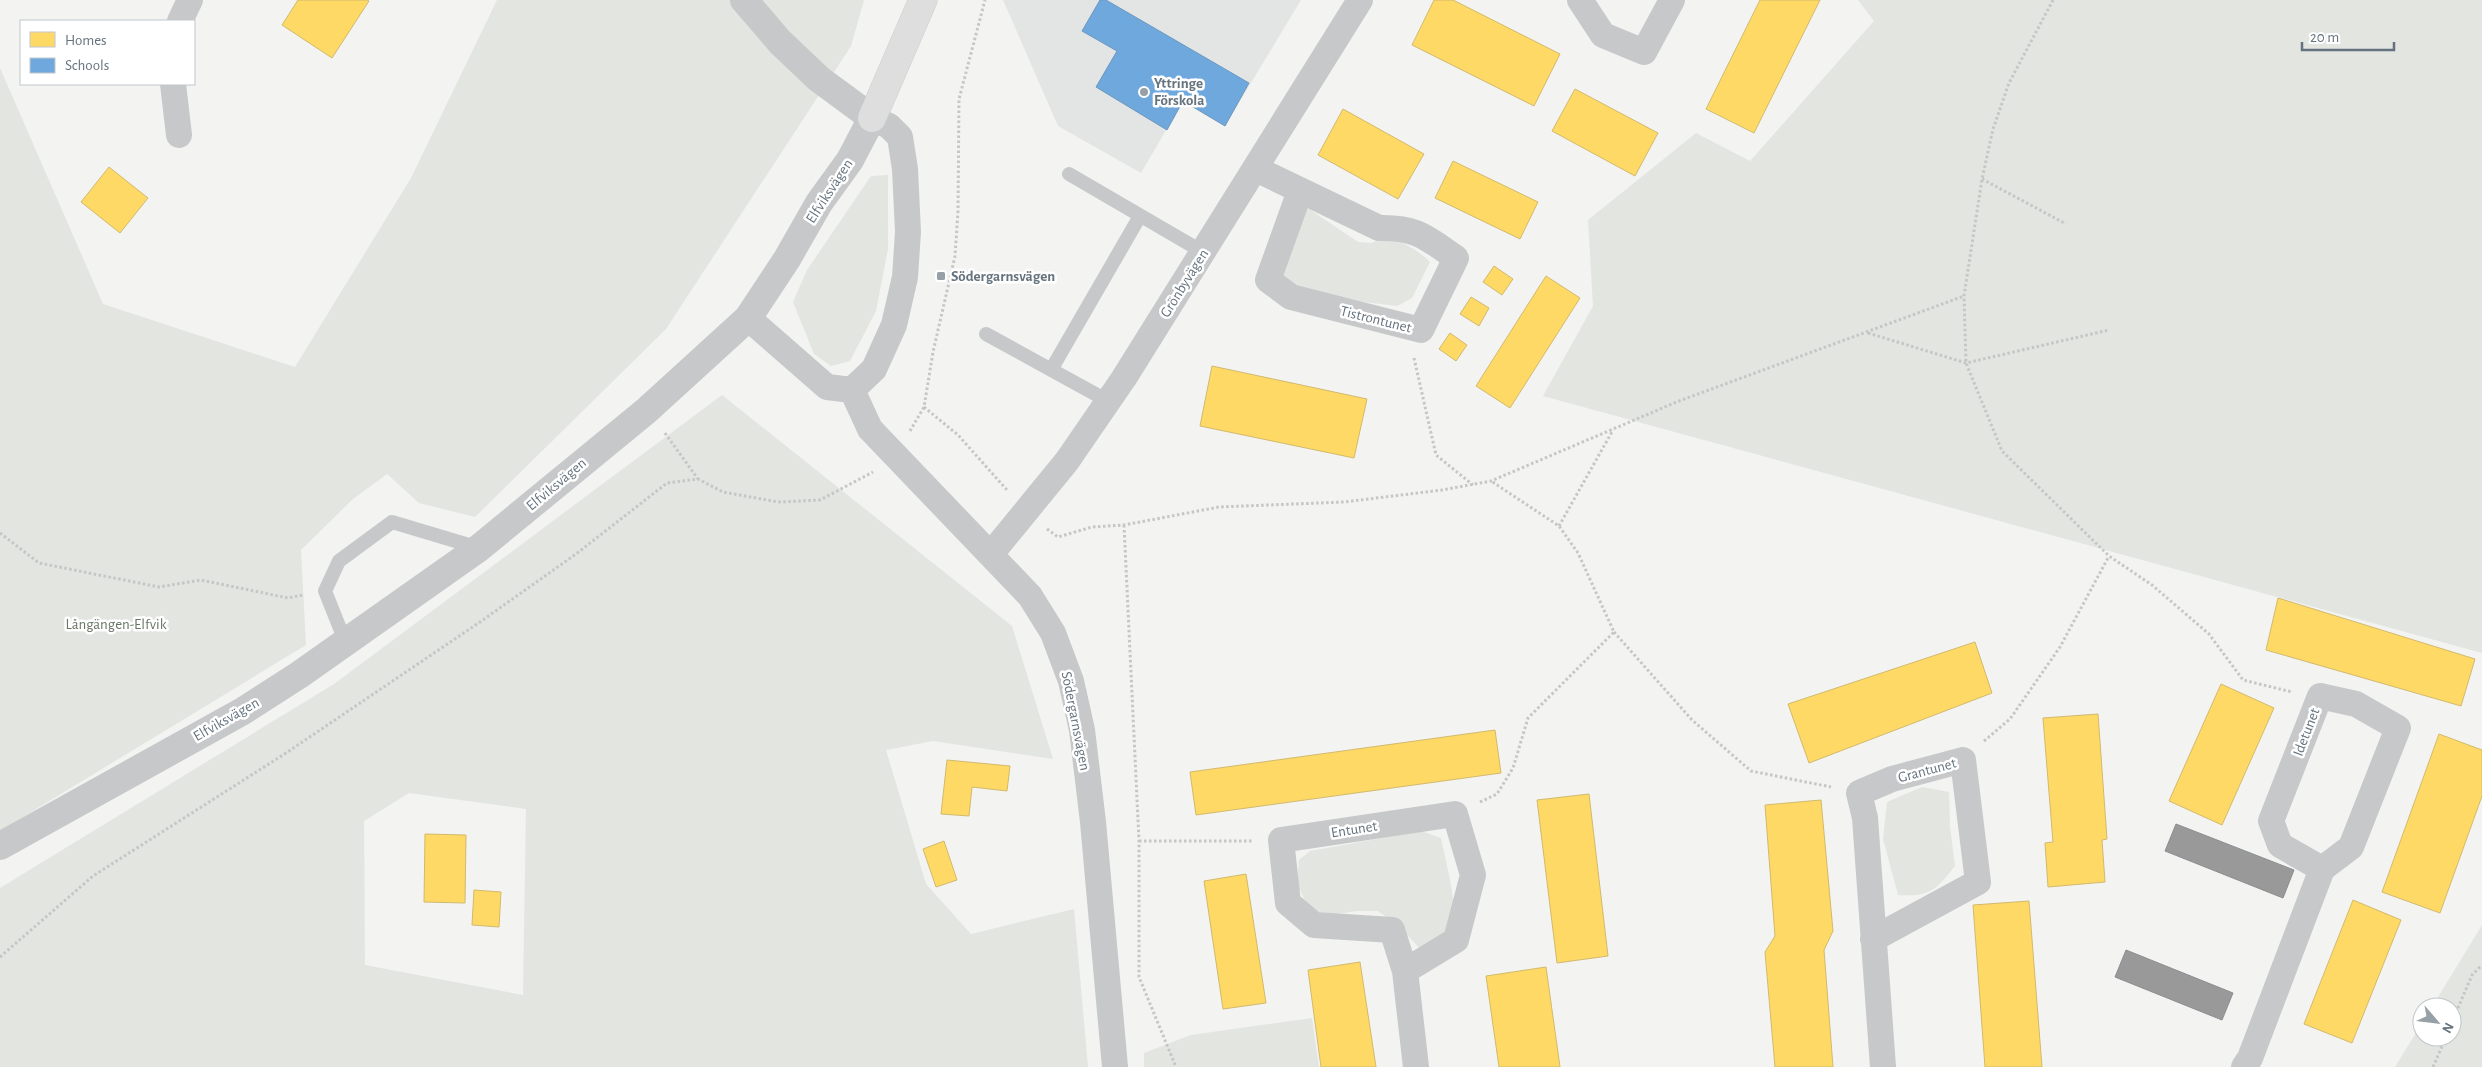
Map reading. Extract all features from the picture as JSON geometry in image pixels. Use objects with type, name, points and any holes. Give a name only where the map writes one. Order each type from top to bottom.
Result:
[{"type":"main road","points":[[872,118],[923,0]]},
{"type":"street","points":[[180,20],[190,0]]},
{"type":"street","points":[[744,0],[780,42],[819,79],[872,118],[889,126],[900,137],[905,170],[908,241],[905,277],[894,326],[874,369],[852,390],[827,387],[748,318]]},
{"type":"street","name":"Grönbyvägen","points":[[991,554],[1067,460],[1108,401],[1256,169],[1360,0]]},
{"type":"street","points":[[1580,0],[1603,35],[1644,52],[1672,0]]},
{"type":"street","points":[[173,85],[178,135]]},
{"type":"street","name":"Elfviksvägen","points":[[0,846],[243,710],[299,675],[479,548],[646,411],[748,318],[788,259],[819,203],[850,160],[872,118]]},
{"type":"street","name":"Tistrontunet","points":[[1256,169],[1379,228],[1400,227],[1418,232],[1456,258],[1421,330],[1291,297],[1268,280],[1300,191]]},
{"type":"street","name":"Södergarnsvägen","points":[[852,390],[870,429],[1030,596],[1053,633],[1071,680],[1082,730],[1094,822],[1115,1067]]},
{"type":"street","name":"Idetunet","points":[[2320,696],[2356,704],[2398,728],[2351,848],[2322,869],[2280,845],[2272,820],[2320,696]]},
{"type":"street","name":"Grantunet","points":[[1859,793],[1892,780],[1963,760],[1978,882],[1873,940]]},
{"type":"street","points":[[1859,793],[1865,818],[1883,1067]]},
{"type":"street","points":[[1405,971],[1456,940],[1474,875],[1455,814]]},
{"type":"street","name":"Entunet","points":[[1281,840],[1455,814]]},
{"type":"street","points":[[1281,840],[1288,903],[1314,925],[1392,930],[1405,971],[1416,1067]]},
{"type":"street","points":[[2244,1067],[2250,1058],[2322,869]]},
{"type":"lane","points":[[1069,174],[1203,252]]},
{"type":"lane","points":[[1051,370],[1140,216]]},
{"type":"lane","points":[[986,334],[1108,401]]},
{"type":"lane","points":[[345,641],[325,591],[339,561],[392,522],[479,548]]},
{"type":"path","points":[[0,957],[93,876],[286,753],[480,622],[576,554],[667,483],[698,479],[723,492],[778,502],[820,500],[867,477],[894,456],[924,407],[933,352],[955,256],[958,211],[959,99],[985,0]]},
{"type":"path","points":[[2053,0],[2009,83],[1993,129],[1982,179],[1964,296],[1966,363],[2002,451],[2109,556],[2152,585],[2209,634],[2243,680],[2271,688],[2320,696]]},
{"type":"path","points":[[1982,179],[2066,224]]},
{"type":"path","points":[[924,407],[958,435],[1026,513],[1058,537],[1092,527],[1124,525],[1219,507],[1344,502],[1474,485],[1491,481],[1679,402],[1964,296]]},
{"type":"path","points":[[1407,327],[1436,455],[1474,485]]},
{"type":"path","points":[[1868,333],[1966,363],[2109,330]]},
{"type":"path","points":[[1559,526],[1613,429]]},
{"type":"path","points":[[1491,481],[1559,526],[1578,553],[1614,632],[1692,720],[1751,771],[1859,793]]},
{"type":"path","points":[[1124,525],[1139,841],[1139,977],[1176,1067]]},
{"type":"path","points":[[0,533],[39,563],[159,586],[201,580],[288,598],[325,591]]},
{"type":"path","points":[[1963,760],[2010,719],[2060,647],[2109,556]]},
{"type":"path","points":[[1455,814],[1497,794],[1513,768],[1528,718],[1614,632]]},
{"type":"path","points":[[1139,841],[1281,840]]},
{"type":"path","points":[[2462,998],[2472,975],[2482,965]]},
{"type":"path","points":[[2433,1067],[2442,1047]]},
{"type":"shaded area","name":"Yttringe Förskola","points":[[1003,0],[1301,0],[1225,126],[1183,101],[1141,173],[1058,126]]},
{"type":"green space","name":"Långängen-Elfvik","points":[[497,0],[864,0],[851,46],[666,329],[475,517],[419,503],[387,474],[353,499],[301,550],[306,645],[0,831],[0,68],[103,304],[295,367],[411,178]]},
{"type":"green space","points":[[1858,0],[2482,0],[2482,653],[1543,396],[1593,306],[1588,220],[1696,133],[1750,161],[1874,21]]},
{"type":"green space","points":[[888,175],[888,249],[876,311],[850,361],[831,366],[814,354],[793,302],[807,270],[871,176]]},
{"type":"green space","points":[[1309,209],[1358,242],[1371,243],[1388,236],[1421,254],[1430,262],[1412,298],[1397,306],[1364,302],[1293,287],[1280,275],[1302,212]]},
{"type":"green space","points":[[722,395],[1012,626],[1053,759],[933,741],[886,750],[926,884],[971,934],[1074,909],[1088,1067],[0,1067],[0,888],[334,684]],"holes":[[[409,793],[526,809],[523,995],[365,965],[364,821]]]},
{"type":"green space","points":[[1922,787],[1949,792],[1950,827],[1955,866],[1943,881],[1931,890],[1918,895],[1898,895],[1883,839],[1887,802]]},
{"type":"green space","points":[[1421,831],[1441,838],[1454,906],[1453,923],[1444,936],[1422,951],[1401,928],[1378,911],[1356,911],[1327,916],[1309,909],[1297,884],[1299,860],[1310,851]]},
{"type":"green space","points":[[2482,925],[2482,1067],[2395,1067],[2412,1039],[2412,1047],[2462,1047],[2462,997],[2438,997]]},
{"type":"green space","points":[[1312,1018],[1319,1067],[1144,1067],[1144,1053],[1191,1035]]},
{"type":"building: Homes","points":[[298,0],[369,1],[332,58],[282,25]]},
{"type":"building: Homes","points":[[1434,0],[1453,0],[1560,54],[1534,106],[1412,45]]},
{"type":"building: Homes","points":[[1760,0],[1820,0],[1754,133],[1706,109]]},
{"type":"building: Homes","points":[[1575,89],[1658,133],[1635,176],[1552,131]]},
{"type":"building: Homes","points":[[1343,109],[1424,154],[1398,199],[1318,155]]},
{"type":"building: Homes","points":[[1453,161],[1538,202],[1520,239],[1435,198]]},
{"type":"building: Homes","points":[[109,167],[148,198],[120,233],[81,202]]},
{"type":"building: Homes","points":[[1494,266],[1513,279],[1502,295],[1483,282]]},
{"type":"building: Homes","points":[[1546,276],[1580,298],[1510,408],[1476,386]]},
{"type":"building: Homes","points":[[1471,297],[1489,308],[1479,326],[1460,314]]},
{"type":"building: Homes","points":[[1450,333],[1467,345],[1456,361],[1439,349]]},
{"type":"building: Homes","points":[[1212,366],[1367,399],[1354,458],[1200,426]]},
{"type":"building: Homes","points":[[2278,598],[2475,659],[2461,706],[2266,650]]},
{"type":"building: Homes","points":[[1975,642],[1992,693],[1809,763],[1788,704]]},
{"type":"building: Homes","points":[[2221,684],[2274,708],[2222,825],[2169,801]]},
{"type":"building: Homes","points":[[2098,714],[2107,839],[2102,840],[2105,882],[2048,887],[2045,843],[2053,842],[2043,718]]},
{"type":"building: Homes","points":[[1495,730],[1501,773],[1196,815],[1190,772]]},
{"type":"building: Homes","points":[[2439,734],[2482,750],[2482,796],[2440,913],[2382,892]]},
{"type":"building: Homes","points":[[947,760],[1010,766],[1007,791],[972,787],[969,816],[941,814]]},
{"type":"building: Homes","points":[[1589,794],[1608,956],[1557,963],[1537,800]]},
{"type":"building: Homes","points":[[1821,800],[1833,931],[1824,950],[1833,1067],[1775,1067],[1765,952],[1775,936],[1765,805]]},
{"type":"building: Homes","points":[[425,834],[466,835],[465,903],[424,902]]},
{"type":"building: Homes","points":[[944,841],[957,880],[936,887],[923,849]]},
{"type":"building: Homes","points":[[1246,874],[1266,1003],[1223,1009],[1204,881]]},
{"type":"building: Homes","points":[[474,890],[501,892],[499,927],[472,925]]},
{"type":"building: Homes","points":[[2353,900],[2401,920],[2352,1043],[2304,1024]]},
{"type":"building: Homes","points":[[2029,901],[2042,1067],[1985,1067],[1973,905]]},
{"type":"building: Homes","points":[[1360,962],[1376,1067],[1321,1067],[1308,970]]},
{"type":"building: Homes","points":[[1546,967],[1560,1067],[1499,1067],[1486,976]]},
{"type":"building: Schools","points":[[1100,0],[1106,0],[1249,83],[1225,126],[1183,101],[1167,130],[1096,87],[1117,51],[1082,31]]},
{"type":"building: Industry","points":[[2176,824],[2294,870],[2283,898],[2165,851]]},
{"type":"building: Industry","points":[[2126,950],[2233,993],[2222,1020],[2115,977]]},
{"type":"place","name":"Yttringe Förskola","points":[[1144,92]]},
{"type":"place","name":"Södergarnsvägen","points":[[941,276]]}]
